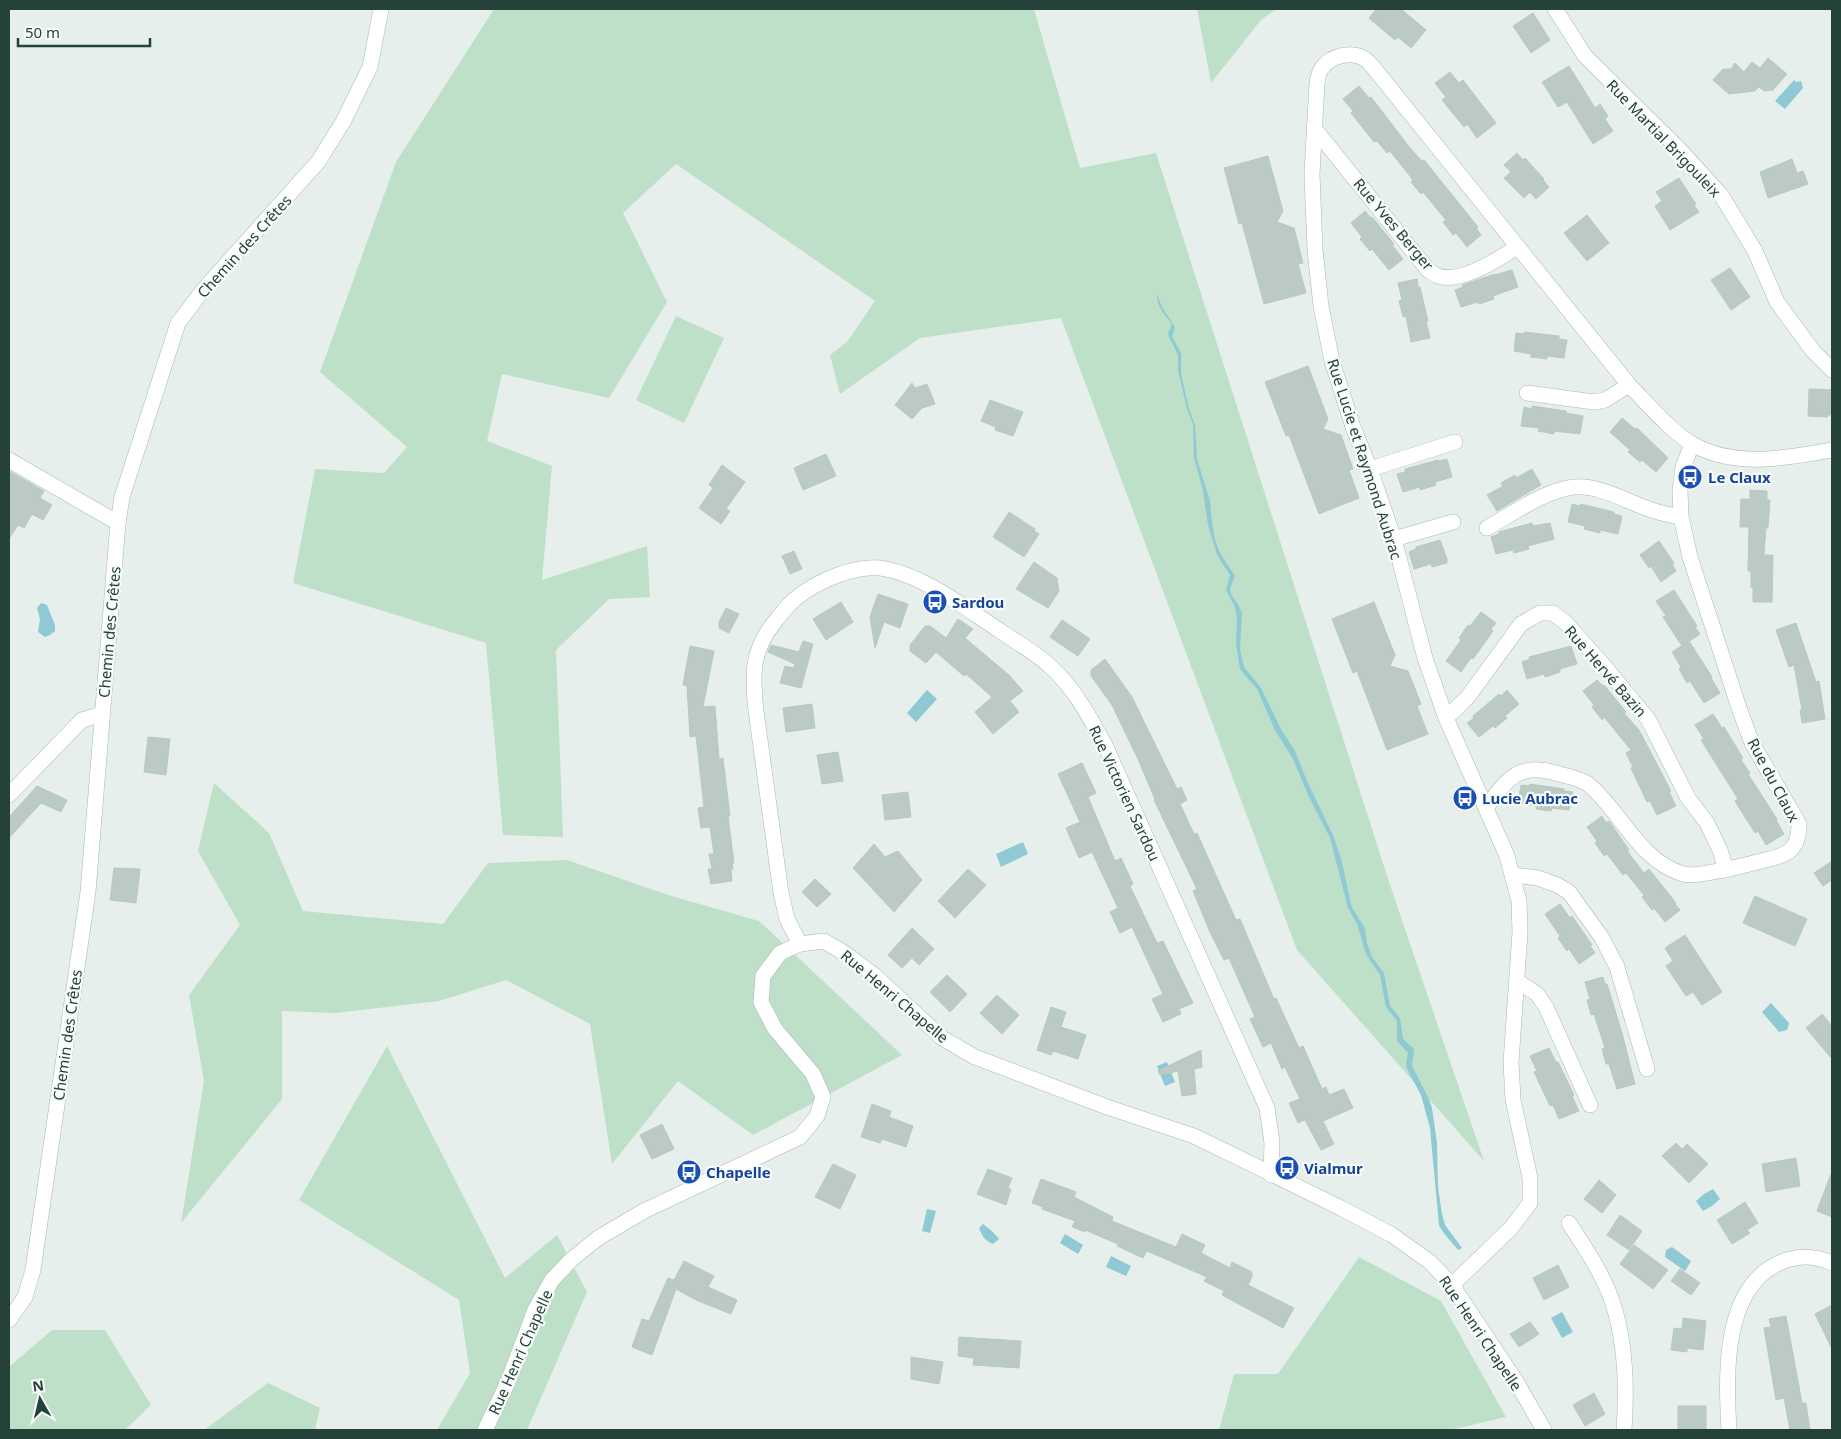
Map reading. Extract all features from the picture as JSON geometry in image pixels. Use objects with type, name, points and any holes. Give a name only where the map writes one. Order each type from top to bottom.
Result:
[{"type":"street","name":"Chemin des Crêtes","points":[[9,1320],[25,1297],[33,1270],[88,892],[118,523],[122,497],[178,323],[204,289],[318,162],[343,122],[370,67],[381,9]]},
{"type":"street","name":"Rue Martial Brigouleix","points":[[1555,9],[1585,56],[1680,150],[1721,195],[1755,251],[1777,302],[1813,351],[1832,370]]},
{"type":"street","name":"Rue Lucie et Raymond Aubrac","points":[[1452,1285],[1511,1228],[1530,1203],[1530,1178],[1524,1144],[1512,1100],[1511,1062],[1520,932],[1519,901],[1507,856],[1446,718],[1425,658],[1394,539],[1370,469],[1353,427],[1332,361],[1321,306],[1315,250],[1312,174],[1317,82],[1321,69],[1330,60],[1342,55],[1353,55],[1365,59],[1427,132],[1629,385],[1674,430],[1692,444],[1712,454],[1746,459],[1788,458],[1832,450]]},
{"type":"street","name":"Rue Yves Berger","points":[[1314,128],[1428,270],[1438,276],[1450,278],[1468,273],[1496,261],[1517,247]]},
{"type":"street","points":[[1526,393],[1594,402],[1605,400],[1629,385]]},
{"type":"street","points":[[1370,469],[1455,442]]},
{"type":"street","name":"Rue du Claux","points":[[1486,808],[1505,782],[1518,772],[1531,769],[1547,770],[1574,778],[1587,784],[1639,844],[1666,867],[1685,875],[1726,870],[1771,859],[1790,851],[1799,838],[1799,824],[1752,743],[1745,725],[1690,557],[1681,517],[1680,490],[1683,467],[1692,444]]},
{"type":"street","points":[[9,460],[118,523]]},
{"type":"street","points":[[1487,528],[1543,497],[1560,490],[1576,487],[1594,489],[1656,511],[1681,517]]},
{"type":"street","points":[[1394,539],[1453,522]]},
{"type":"street","name":"Rue Victorien Sardou","points":[[800,944],[787,919],[781,893],[756,711],[755,663],[760,644],[773,624],[790,603],[808,588],[832,576],[859,569],[885,568],[913,578],[940,591],[1051,667],[1088,714],[1105,745],[1266,1108],[1272,1143],[1272,1175]]},
{"type":"street","name":"Rue Hervé Bazin","points":[[1446,718],[1467,698],[1521,624],[1540,612],[1553,613],[1566,623],[1648,719],[1688,798],[1707,823],[1720,850],[1726,870]]},
{"type":"street","points":[[9,796],[82,720],[102,714]]},
{"type":"street","points":[[1513,875],[1538,878],[1569,892],[1602,938],[1617,966],[1647,1069]]},
{"type":"street","name":"Rue Henri Chapelle","points":[[485,1430],[508,1382],[535,1310],[552,1280],[571,1260],[598,1238],[644,1211],[800,1137],[817,1116],[822,1097],[814,1074],[775,1029],[761,1002],[763,976],[780,954],[800,944],[824,941],[846,954],[874,975],[942,1038],[975,1057],[1107,1107],[1194,1136],[1392,1235],[1430,1262],[1452,1285],[1517,1384],[1544,1430]]},
{"type":"street","points":[[1517,981],[1537,994],[1546,1007],[1590,1105]]},
{"type":"street","points":[[1569,1223],[1599,1272],[1613,1303],[1625,1364],[1626,1401],[1624,1430]]},
{"type":"street","points":[[1729,1430],[1727,1398],[1730,1346],[1736,1318],[1745,1292],[1764,1270],[1789,1258],[1816,1257],[1832,1262]]},
{"type":"green space","points":[[494,9],[1034,9],[1080,168],[1156,153],[1389,882],[1484,1161],[1297,950],[1061,318],[920,338],[840,394],[830,355],[847,342],[875,301],[676,164],[623,213],[667,302],[609,398],[502,374],[487,441],[552,466],[542,580],[647,546],[650,597],[609,599],[556,650],[563,837],[503,835],[486,643],[293,583],[315,469],[384,473],[407,447],[320,372],[396,162]]},
{"type":"green space","points":[[1197,9],[1276,9],[1261,20],[1211,83]]},
{"type":"green space","points":[[676,316],[724,338],[684,423],[636,400]]},
{"type":"green space","points":[[214,783],[269,833],[303,911],[443,924],[488,863],[567,860],[668,895],[759,921],[902,1055],[753,1135],[678,1081],[612,1164],[590,1024],[506,980],[439,1001],[335,1013],[282,1011],[282,1099],[181,1223],[204,1081],[189,995],[240,925],[198,851]]},
{"type":"green space","points":[[387,1046],[505,1278],[557,1235],[587,1292],[527,1430],[437,1430],[470,1373],[459,1300],[299,1200]]},
{"type":"green space","points":[[1359,1257],[1441,1301],[1506,1417],[1450,1430],[1219,1430],[1234,1374],[1278,1374]]},
{"type":"green space","points":[[52,1330],[105,1330],[151,1405],[125,1430],[9,1430],[9,1367]]},
{"type":"green space","points":[[268,1383],[320,1408],[315,1430],[204,1430]]},
{"type":"water","points":[[1794,80],[1796,82],[1801,81],[1803,88],[1785,109],[1775,101]]},
{"type":"water","points":[[1157,294],[1162,307],[1175,327],[1172,337],[1181,353],[1181,374],[1189,409],[1195,425],[1197,459],[1210,501],[1215,540],[1220,553],[1235,576],[1230,589],[1242,613],[1240,649],[1244,667],[1261,688],[1282,731],[1295,751],[1333,835],[1341,858],[1352,908],[1365,928],[1367,943],[1372,957],[1384,973],[1390,1006],[1400,1018],[1403,1039],[1414,1049],[1412,1066],[1432,1108],[1437,1143],[1438,1187],[1442,1214],[1445,1225],[1462,1248],[1458,1250],[1439,1225],[1430,1128],[1421,1095],[1407,1069],[1408,1053],[1397,1041],[1397,1021],[1386,1007],[1380,975],[1366,954],[1357,924],[1348,908],[1330,838],[1308,795],[1293,759],[1275,730],[1257,689],[1240,669],[1236,644],[1237,619],[1235,607],[1226,590],[1230,575],[1217,555],[1208,525],[1203,491],[1194,457],[1193,424],[1187,409],[1178,370],[1178,355],[1168,333],[1172,324],[1159,306]]},
{"type":"water","points":[[41,603],[47,605],[55,625],[55,631],[45,637],[38,632],[40,619],[37,608]]},
{"type":"water","points":[[927,690],[937,699],[916,722],[907,713]]},
{"type":"water","points":[[1023,842],[1028,854],[1001,867],[996,854]]},
{"type":"water","points":[[1771,1003],[1789,1023],[1787,1030],[1779,1032],[1762,1012]]},
{"type":"water","points":[[1167,1062],[1175,1082],[1165,1086],[1157,1066]]},
{"type":"water","points":[[1713,1189],[1720,1199],[1703,1211],[1696,1201]]},
{"type":"water","points":[[927,1209],[936,1211],[930,1233],[922,1231]]},
{"type":"water","points":[[983,1224],[999,1239],[993,1244],[986,1240],[981,1233],[979,1228]]},
{"type":"water","points":[[1065,1234],[1083,1245],[1078,1254],[1060,1243]]},
{"type":"water","points":[[1672,1247],[1691,1261],[1685,1271],[1665,1257],[1666,1250]]},
{"type":"water","points":[[1111,1256],[1131,1266],[1126,1276],[1106,1267]]},
{"type":"water","points":[[1562,1312],[1573,1332],[1562,1338],[1551,1318]]},
{"type":"building","points":[[1376,9],[1401,9],[1426,30],[1411,48],[1398,37],[1395,40],[1369,18]]},
{"type":"building","points":[[1533,13],[1550,40],[1531,53],[1513,26]]},
{"type":"building","points":[[1768,58],[1787,74],[1773,90],[1764,91],[1759,87],[1755,91],[1729,94],[1713,80],[1723,69],[1731,69],[1735,63],[1744,72],[1752,62],[1760,68]]},
{"type":"building","points":[[1569,66],[1595,108],[1600,104],[1608,116],[1605,119],[1613,131],[1593,144],[1567,102],[1558,107],[1542,82]]},
{"type":"building","points":[[1450,72],[1459,83],[1463,80],[1496,123],[1477,138],[1467,124],[1464,127],[1442,100],[1446,97],[1435,83]]},
{"type":"building","points":[[1359,86],[1369,98],[1371,97],[1410,148],[1422,161],[1424,160],[1478,227],[1476,228],[1481,235],[1467,247],[1456,233],[1453,235],[1443,222],[1446,220],[1423,192],[1421,194],[1411,182],[1413,180],[1390,151],[1387,153],[1377,141],[1374,142],[1351,113],[1353,111],[1343,99]]},
{"type":"building","points":[[1517,153],[1523,160],[1525,158],[1549,187],[1536,199],[1530,192],[1524,198],[1504,178],[1511,172],[1504,165]]},
{"type":"building","points":[[1268,156],[1283,211],[1277,222],[1294,228],[1303,263],[1298,264],[1306,293],[1264,304],[1242,223],[1239,224],[1224,168]]},
{"type":"building","points":[[1792,159],[1797,173],[1803,171],[1808,184],[1768,198],[1760,172]]},
{"type":"building","points":[[1679,178],[1699,212],[1670,230],[1655,206],[1662,201],[1656,192]]},
{"type":"building","points":[[1365,211],[1394,244],[1392,245],[1403,259],[1389,270],[1372,249],[1370,251],[1360,239],[1362,237],[1351,223]]},
{"type":"building","points":[[1587,215],[1609,243],[1587,261],[1564,233]]},
{"type":"building","points":[[1730,268],[1750,297],[1731,310],[1711,280]]},
{"type":"building","points":[[1512,270],[1518,287],[1493,296],[1494,299],[1461,307],[1455,290],[1463,287],[1462,285]]},
{"type":"building","points":[[1417,279],[1428,321],[1426,321],[1430,338],[1411,342],[1406,316],[1403,317],[1399,301],[1402,300],[1398,283]]},
{"type":"building","points":[[1524,332],[1559,336],[1559,339],[1567,340],[1564,358],[1547,356],[1547,359],[1531,357],[1531,354],[1514,351],[1516,333],[1524,334]]},
{"type":"building","points":[[1308,366],[1328,419],[1323,429],[1341,435],[1353,469],[1349,470],[1359,498],[1319,514],[1289,435],[1286,436],[1265,382]]},
{"type":"building","points":[[912,383],[915,388],[927,384],[935,404],[922,408],[912,419],[895,405]]},
{"type":"building","points":[[1809,389],[1832,390],[1832,413],[1827,417],[1808,416]]},
{"type":"building","points":[[990,400],[1023,412],[1013,436],[995,430],[996,427],[981,421]]},
{"type":"building","points":[[1532,406],[1566,411],[1566,413],[1583,416],[1580,434],[1554,431],[1554,434],[1538,431],[1539,428],[1521,426],[1524,407],[1532,409]]},
{"type":"building","points":[[1622,418],[1635,429],[1637,428],[1668,458],[1656,472],[1642,460],[1640,462],[1628,452],[1630,450],[1610,432]]},
{"type":"building","points":[[826,454],[836,476],[803,490],[794,468]]},
{"type":"building","points":[[1447,459],[1452,477],[1435,482],[1436,485],[1420,490],[1420,487],[1403,492],[1397,474],[1405,472],[1405,469]]},
{"type":"building","points":[[722,465],[745,482],[726,509],[730,511],[721,524],[699,508],[713,488],[709,485]]},
{"type":"building","points":[[1532,469],[1541,485],[1497,511],[1487,495],[1503,486],[1501,483],[1515,475],[1516,478]]},
{"type":"building","points":[[9,471],[44,491],[40,498],[52,505],[43,520],[32,514],[24,528],[18,525],[9,539]]},
{"type":"building","points":[[1750,490],[1767,491],[1767,500],[1770,500],[1764,555],[1773,555],[1772,602],[1753,602],[1751,571],[1748,571],[1749,527],[1740,527],[1741,499],[1750,499]]},
{"type":"building","points":[[1572,504],[1580,506],[1581,504],[1614,512],[1614,514],[1622,516],[1618,534],[1600,530],[1600,533],[1584,529],[1585,526],[1568,522]]},
{"type":"building","points":[[1009,512],[1035,529],[1034,531],[1039,534],[1024,557],[993,537]]},
{"type":"building","points":[[1532,523],[1533,526],[1550,523],[1554,539],[1528,546],[1529,549],[1514,553],[1513,550],[1496,554],[1491,537],[1499,534],[1499,532]]},
{"type":"building","points":[[1440,540],[1447,563],[1432,567],[1431,564],[1414,569],[1409,552],[1416,549],[1416,547]]},
{"type":"building","points":[[1659,541],[1674,563],[1672,564],[1676,571],[1661,582],[1651,566],[1649,568],[1640,555]]},
{"type":"building","points":[[794,551],[802,569],[790,574],[782,556]]},
{"type":"building","points":[[1034,562],[1057,578],[1059,591],[1048,608],[1016,589]]},
{"type":"building","points":[[1674,590],[1700,634],[1682,646],[1663,617],[1666,616],[1656,601]]},
{"type":"building","points":[[878,594],[908,604],[900,628],[884,622],[875,648],[870,617]]},
{"type":"building","points":[[841,602],[853,622],[826,640],[813,619]]},
{"type":"building","points":[[1374,602],[1395,655],[1390,666],[1408,671],[1421,704],[1417,706],[1428,734],[1387,750],[1357,671],[1353,673],[1332,619]]},
{"type":"building","points":[[726,608],[739,614],[729,633],[719,628],[719,622]]},
{"type":"building","points":[[1481,612],[1496,623],[1491,629],[1493,631],[1473,659],[1471,658],[1461,672],[1446,661],[1461,640],[1459,638],[1468,625],[1470,626]]},
{"type":"building","points":[[958,619],[973,629],[965,638],[1009,675],[1023,691],[1010,701],[1019,712],[993,734],[975,712],[992,697],[966,674],[964,676],[936,652],[926,663],[910,651],[910,645],[925,626],[930,626],[946,638]]},
{"type":"building","points":[[1062,620],[1090,639],[1078,656],[1050,637]]},
{"type":"building","points":[[1796,623],[1816,682],[1819,681],[1825,719],[1802,723],[1800,710],[1802,710],[1794,665],[1789,667],[1776,630]]},
{"type":"building","points":[[803,641],[813,644],[801,688],[780,683],[785,666],[794,668],[795,664],[768,652],[771,645],[799,652]]},
{"type":"building","points":[[1689,641],[1720,693],[1704,703],[1690,681],[1687,683],[1679,669],[1681,667],[1672,652]]},
{"type":"building","points":[[690,646],[714,651],[703,707],[715,706],[719,759],[723,758],[730,816],[728,816],[734,863],[732,863],[733,869],[731,869],[732,881],[711,884],[708,869],[712,869],[709,854],[714,854],[710,827],[701,828],[698,808],[704,807],[696,736],[690,737],[687,686],[683,685]]},
{"type":"building","points":[[1571,646],[1577,664],[1560,669],[1560,672],[1545,677],[1544,674],[1527,679],[1522,662],[1530,659],[1529,657]]},
{"type":"building","points":[[1105,659],[1132,697],[1177,789],[1181,787],[1187,800],[1180,804],[1194,834],[1197,833],[1236,920],[1240,919],[1274,999],[1276,998],[1299,1048],[1303,1046],[1322,1089],[1326,1087],[1329,1095],[1344,1089],[1353,1108],[1323,1121],[1334,1144],[1321,1150],[1305,1120],[1298,1123],[1289,1103],[1300,1099],[1285,1067],[1282,1069],[1271,1043],[1263,1047],[1250,1019],[1255,1017],[1229,958],[1224,960],[1210,932],[1193,891],[1197,889],[1154,800],[1137,757],[1112,705],[1091,676],[1091,670]]},
{"type":"building","points":[[1597,680],[1604,685],[1639,730],[1671,791],[1669,792],[1676,806],[1657,815],[1650,801],[1647,802],[1626,753],[1631,750],[1604,717],[1602,720],[1592,707],[1594,705],[1583,691]]},
{"type":"building","points":[[1507,690],[1519,704],[1495,728],[1493,726],[1479,737],[1467,723],[1499,694],[1501,696]]},
{"type":"building","points":[[812,704],[815,728],[786,732],[783,708]]},
{"type":"building","points":[[1713,714],[1722,728],[1724,727],[1743,758],[1741,760],[1750,773],[1748,774],[1777,819],[1784,834],[1766,845],[1758,831],[1755,833],[1735,801],[1738,799],[1701,740],[1704,739],[1695,725]]},
{"type":"building","points":[[148,737],[170,739],[166,775],[144,772]]},
{"type":"building","points":[[838,752],[843,781],[822,784],[817,755]]},
{"type":"building","points":[[1082,763],[1096,793],[1088,797],[1115,861],[1121,858],[1133,884],[1130,886],[1157,943],[1163,941],[1193,1003],[1179,1009],[1181,1014],[1163,1022],[1152,999],[1163,994],[1132,927],[1120,933],[1110,912],[1118,908],[1092,852],[1079,858],[1066,828],[1080,822],[1058,774]]},
{"type":"building","points":[[1530,784],[1573,792],[1569,810],[1552,808],[1551,811],[1536,809],[1536,806],[1518,803],[1521,785],[1529,786]]},
{"type":"building","points":[[37,786],[67,800],[61,812],[41,803],[9,838],[9,817]]},
{"type":"building","points":[[908,792],[911,817],[885,820],[882,795]]},
{"type":"building","points":[[1602,816],[1606,823],[1609,821],[1629,850],[1627,851],[1644,873],[1649,869],[1676,903],[1680,910],[1665,922],[1654,908],[1652,910],[1642,897],[1644,895],[1626,873],[1623,875],[1607,854],[1604,856],[1595,843],[1597,841],[1587,827]]},
{"type":"building","points":[[874,844],[885,857],[898,851],[922,880],[894,912],[853,868]]},
{"type":"building","points":[[1832,861],[1832,880],[1823,886],[1814,873]]},
{"type":"building","points":[[114,868],[140,869],[136,903],[110,900]]},
{"type":"building","points":[[968,869],[986,885],[955,918],[938,901]]},
{"type":"building","points":[[815,879],[831,894],[817,907],[802,892]]},
{"type":"building","points":[[1755,896],[1807,919],[1795,946],[1743,923]]},
{"type":"building","points":[[1560,904],[1570,918],[1572,916],[1592,945],[1590,946],[1595,953],[1579,964],[1569,949],[1567,951],[1558,938],[1560,936],[1545,914]]},
{"type":"building","points":[[912,928],[934,949],[919,965],[912,958],[902,968],[888,955]]},
{"type":"building","points":[[1685,935],[1722,992],[1702,1005],[1693,992],[1686,996],[1666,966],[1673,961],[1665,948]]},
{"type":"building","points":[[947,975],[967,994],[950,1012],[930,992]]},
{"type":"building","points":[[1603,977],[1605,984],[1607,984],[1622,1033],[1635,1084],[1617,1089],[1609,1064],[1606,1064],[1602,1049],[1605,1048],[1594,1014],[1591,1015],[1587,1000],[1590,999],[1585,982]]},
{"type":"building","points":[[997,995],[1019,1015],[1002,1034],[980,1013]]},
{"type":"building","points":[[1051,1007],[1066,1012],[1061,1027],[1086,1035],[1078,1059],[1053,1051],[1051,1055],[1037,1050]]},
{"type":"building","points":[[1822,1014],[1832,1026],[1832,1059],[1806,1028]]},
{"type":"building","points":[[1549,1048],[1574,1095],[1572,1096],[1579,1111],[1559,1119],[1553,1105],[1550,1106],[1534,1072],[1537,1071],[1530,1056]]},
{"type":"building","points":[[1201,1050],[1202,1067],[1194,1069],[1196,1094],[1182,1096],[1178,1071],[1160,1075],[1158,1071]]},
{"type":"building","points":[[872,1104],[891,1111],[889,1117],[913,1126],[906,1147],[882,1139],[880,1143],[861,1137]]},
{"type":"building","points":[[662,1124],[674,1149],[652,1159],[640,1135]]},
{"type":"building","points":[[1676,1143],[1682,1149],[1687,1144],[1708,1164],[1689,1183],[1662,1156]]},
{"type":"building","points":[[1796,1158],[1800,1186],[1766,1192],[1762,1164]]},
{"type":"building","points":[[833,1164],[856,1175],[840,1209],[815,1197]]},
{"type":"building","points":[[988,1169],[1012,1178],[1008,1188],[1011,1189],[1006,1205],[977,1194]]},
{"type":"building","points":[[1832,1174],[1832,1217],[1817,1211]]},
{"type":"building","points":[[1041,1179],[1076,1192],[1074,1197],[1113,1217],[1112,1221],[1176,1247],[1182,1234],[1205,1245],[1201,1253],[1230,1268],[1232,1262],[1252,1272],[1248,1285],[1294,1308],[1283,1328],[1222,1295],[1224,1291],[1204,1281],[1207,1277],[1147,1251],[1143,1258],[1117,1246],[1118,1244],[1085,1230],[1085,1232],[1072,1227],[1075,1221],[1042,1209],[1043,1207],[1032,1203]]},
{"type":"building","points":[[1599,1180],[1616,1195],[1602,1213],[1584,1199]]},
{"type":"building","points":[[1745,1202],[1758,1223],[1747,1230],[1750,1233],[1732,1244],[1717,1220]]},
{"type":"building","points":[[1620,1215],[1642,1231],[1629,1250],[1607,1235]]},
{"type":"building","points":[[1634,1245],[1668,1270],[1653,1289],[1620,1264]]},
{"type":"building","points":[[684,1261],[714,1276],[708,1287],[737,1300],[731,1314],[698,1301],[676,1289],[652,1355],[632,1347],[642,1319],[649,1321],[668,1278],[674,1280]]},
{"type":"building","points":[[1558,1265],[1569,1287],[1544,1300],[1533,1278]]},
{"type":"building","points":[[1680,1269],[1700,1283],[1691,1295],[1671,1281]]},
{"type":"building","points":[[1832,1305],[1832,1349],[1815,1314]]},
{"type":"building","points":[[1786,1316],[1802,1403],[1806,1403],[1810,1430],[1790,1430],[1784,1398],[1776,1400],[1764,1328],[1771,1327],[1769,1319]]},
{"type":"building","points":[[1683,1318],[1706,1321],[1703,1350],[1687,1348],[1687,1352],[1671,1350],[1674,1328],[1682,1329]]},
{"type":"building","points":[[1530,1322],[1539,1334],[1519,1347],[1510,1334]]},
{"type":"building","points":[[959,1337],[1021,1341],[1019,1368],[973,1365],[974,1358],[958,1356]]},
{"type":"building","points":[[911,1357],[943,1362],[939,1384],[911,1379]]},
{"type":"building","points":[[1594,1393],[1605,1414],[1585,1426],[1573,1405]]},
{"type":"building","points":[[1678,1406],[1706,1406],[1706,1430],[1678,1430]]},
{"type":"place","name":"Le Claux","points":[[1690,477]]},
{"type":"place","name":"Sardou","points":[[935,602]]},
{"type":"place","name":"Lucie Aubrac","points":[[1465,798]]},
{"type":"place","name":"Vialmur","points":[[1287,1168]]},
{"type":"place","name":"Chapelle","points":[[689,1172]]}]
